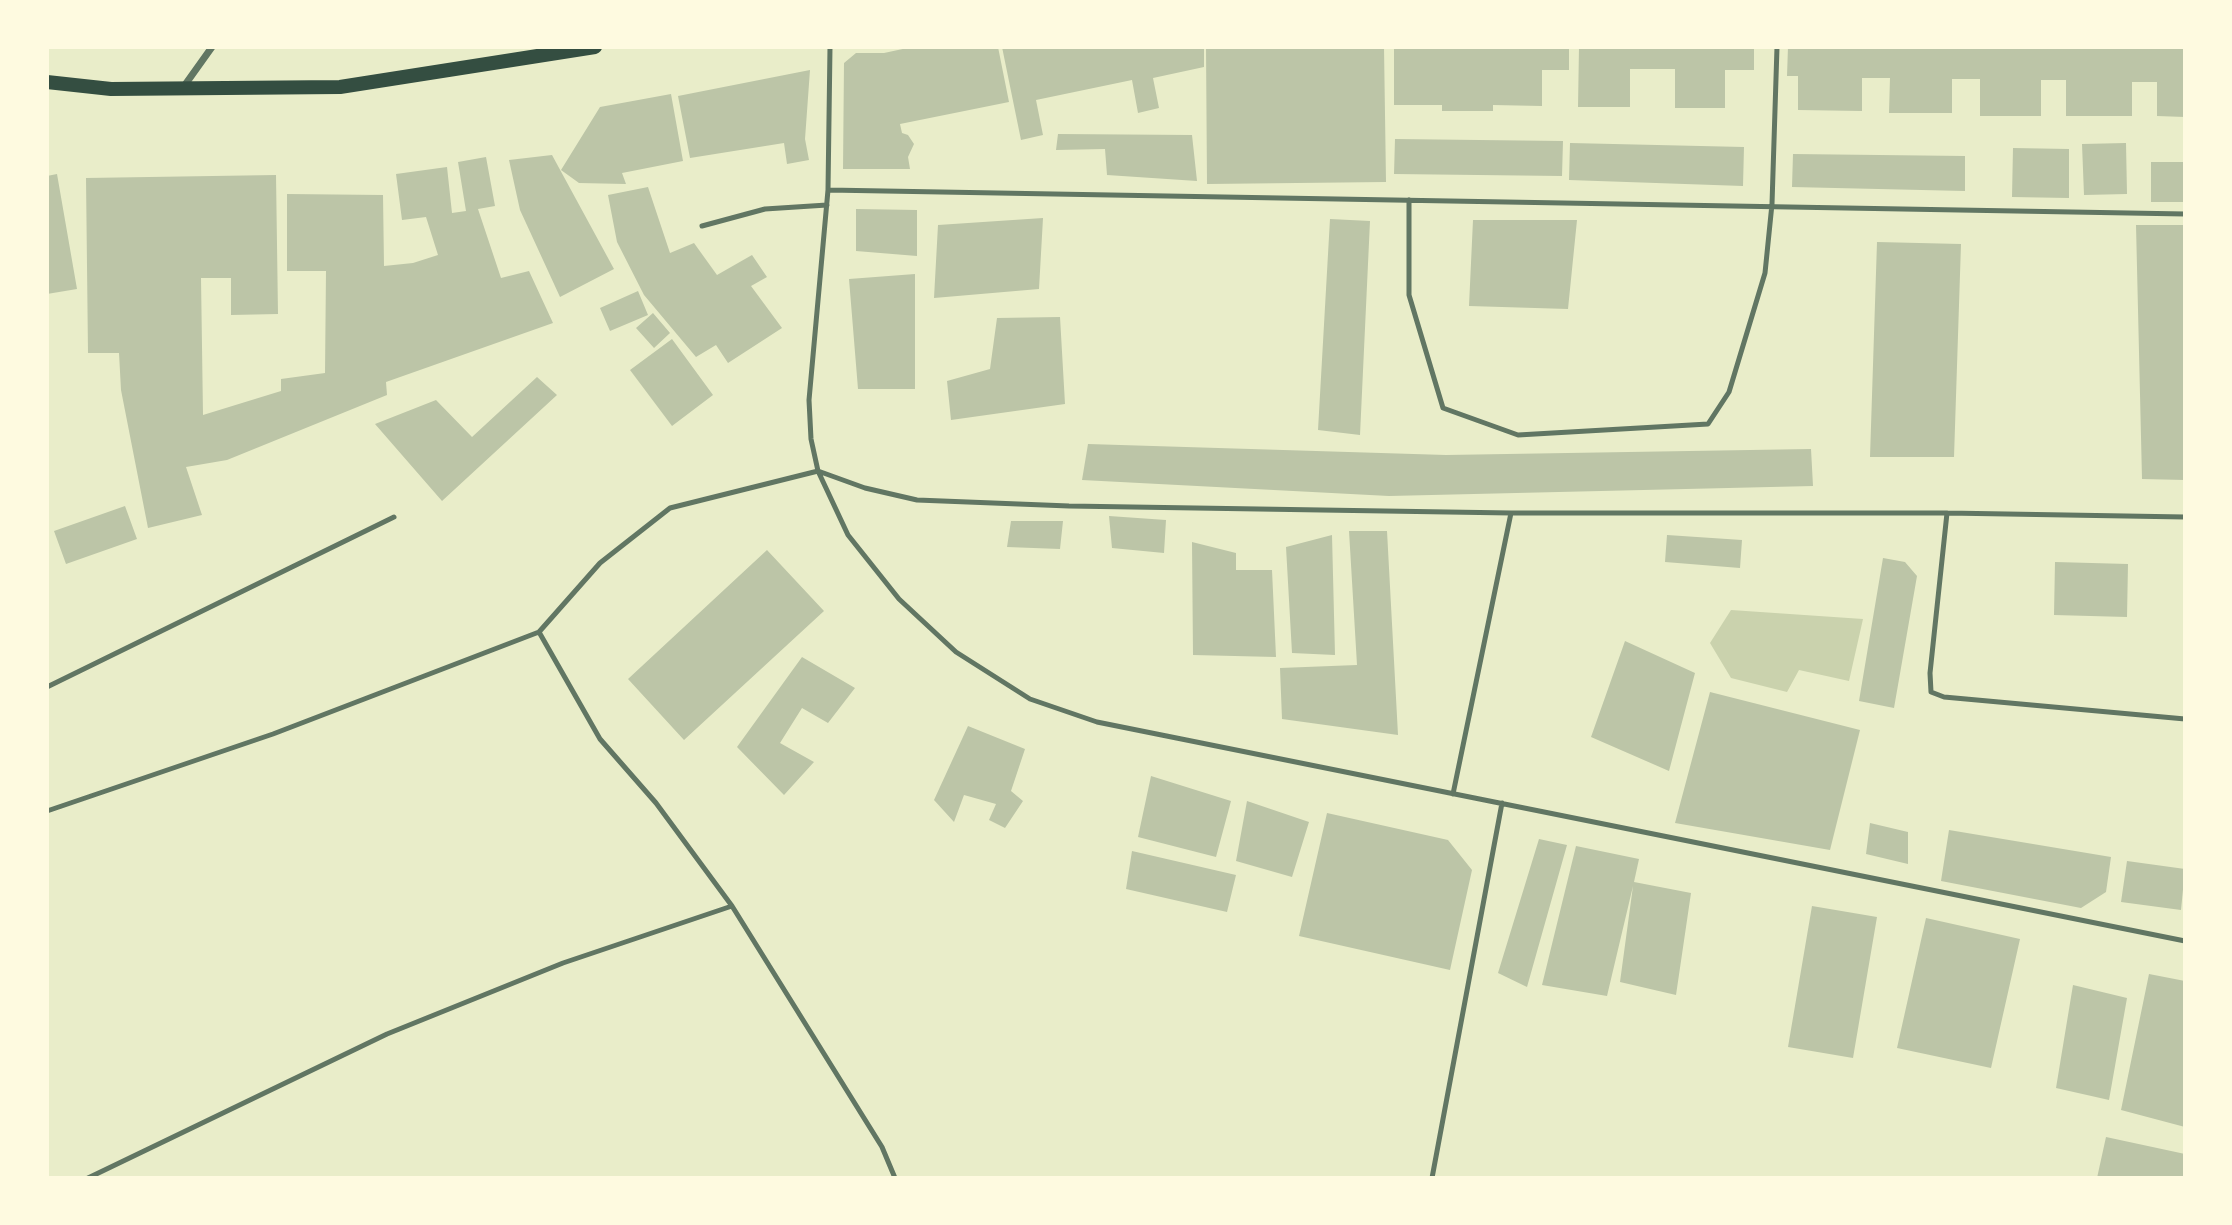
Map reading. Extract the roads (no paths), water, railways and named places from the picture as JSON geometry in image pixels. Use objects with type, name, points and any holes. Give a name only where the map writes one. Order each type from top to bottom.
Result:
[{"type":"main road","points":[[47,82],[111,89],[340,87],[587,48]]},
{"type":"street","points":[[181,89],[212,47]]},
{"type":"lane","points":[[830,47],[828,190],[809,400],[811,439],[818,471],[849,535],[898,599],[956,652],[1030,699],[1097,722],[2185,941]]},
{"type":"lane","points":[[1409,200],[1409,295],[1443,408],[1518,435],[1708,424],[1729,392],[1765,273],[1772,204],[1777,47]]},
{"type":"lane","points":[[828,190],[1772,204],[2185,214]]},
{"type":"lane","points":[[702,226],[765,209],[827,205]]},
{"type":"lane","points":[[47,811],[273,734],[538,632],[600,563],[670,508],[818,471],[865,488],[917,500],[1069,506],[1511,513],[1947,513],[2185,517]]},
{"type":"lane","points":[[1453,793],[1511,513]]},
{"type":"lane","points":[[1947,513],[1930,673],[1931,692],[1944,697],[2185,719]]},
{"type":"lane","points":[[47,687],[394,517]]},
{"type":"lane","points":[[538,632],[600,739],[656,803],[732,906],[882,1147],[895,1178]]},
{"type":"lane","points":[[1432,1178],[1502,803]]},
{"type":"lane","points":[[88,1178],[387,1034],[563,963],[732,906]]}]
